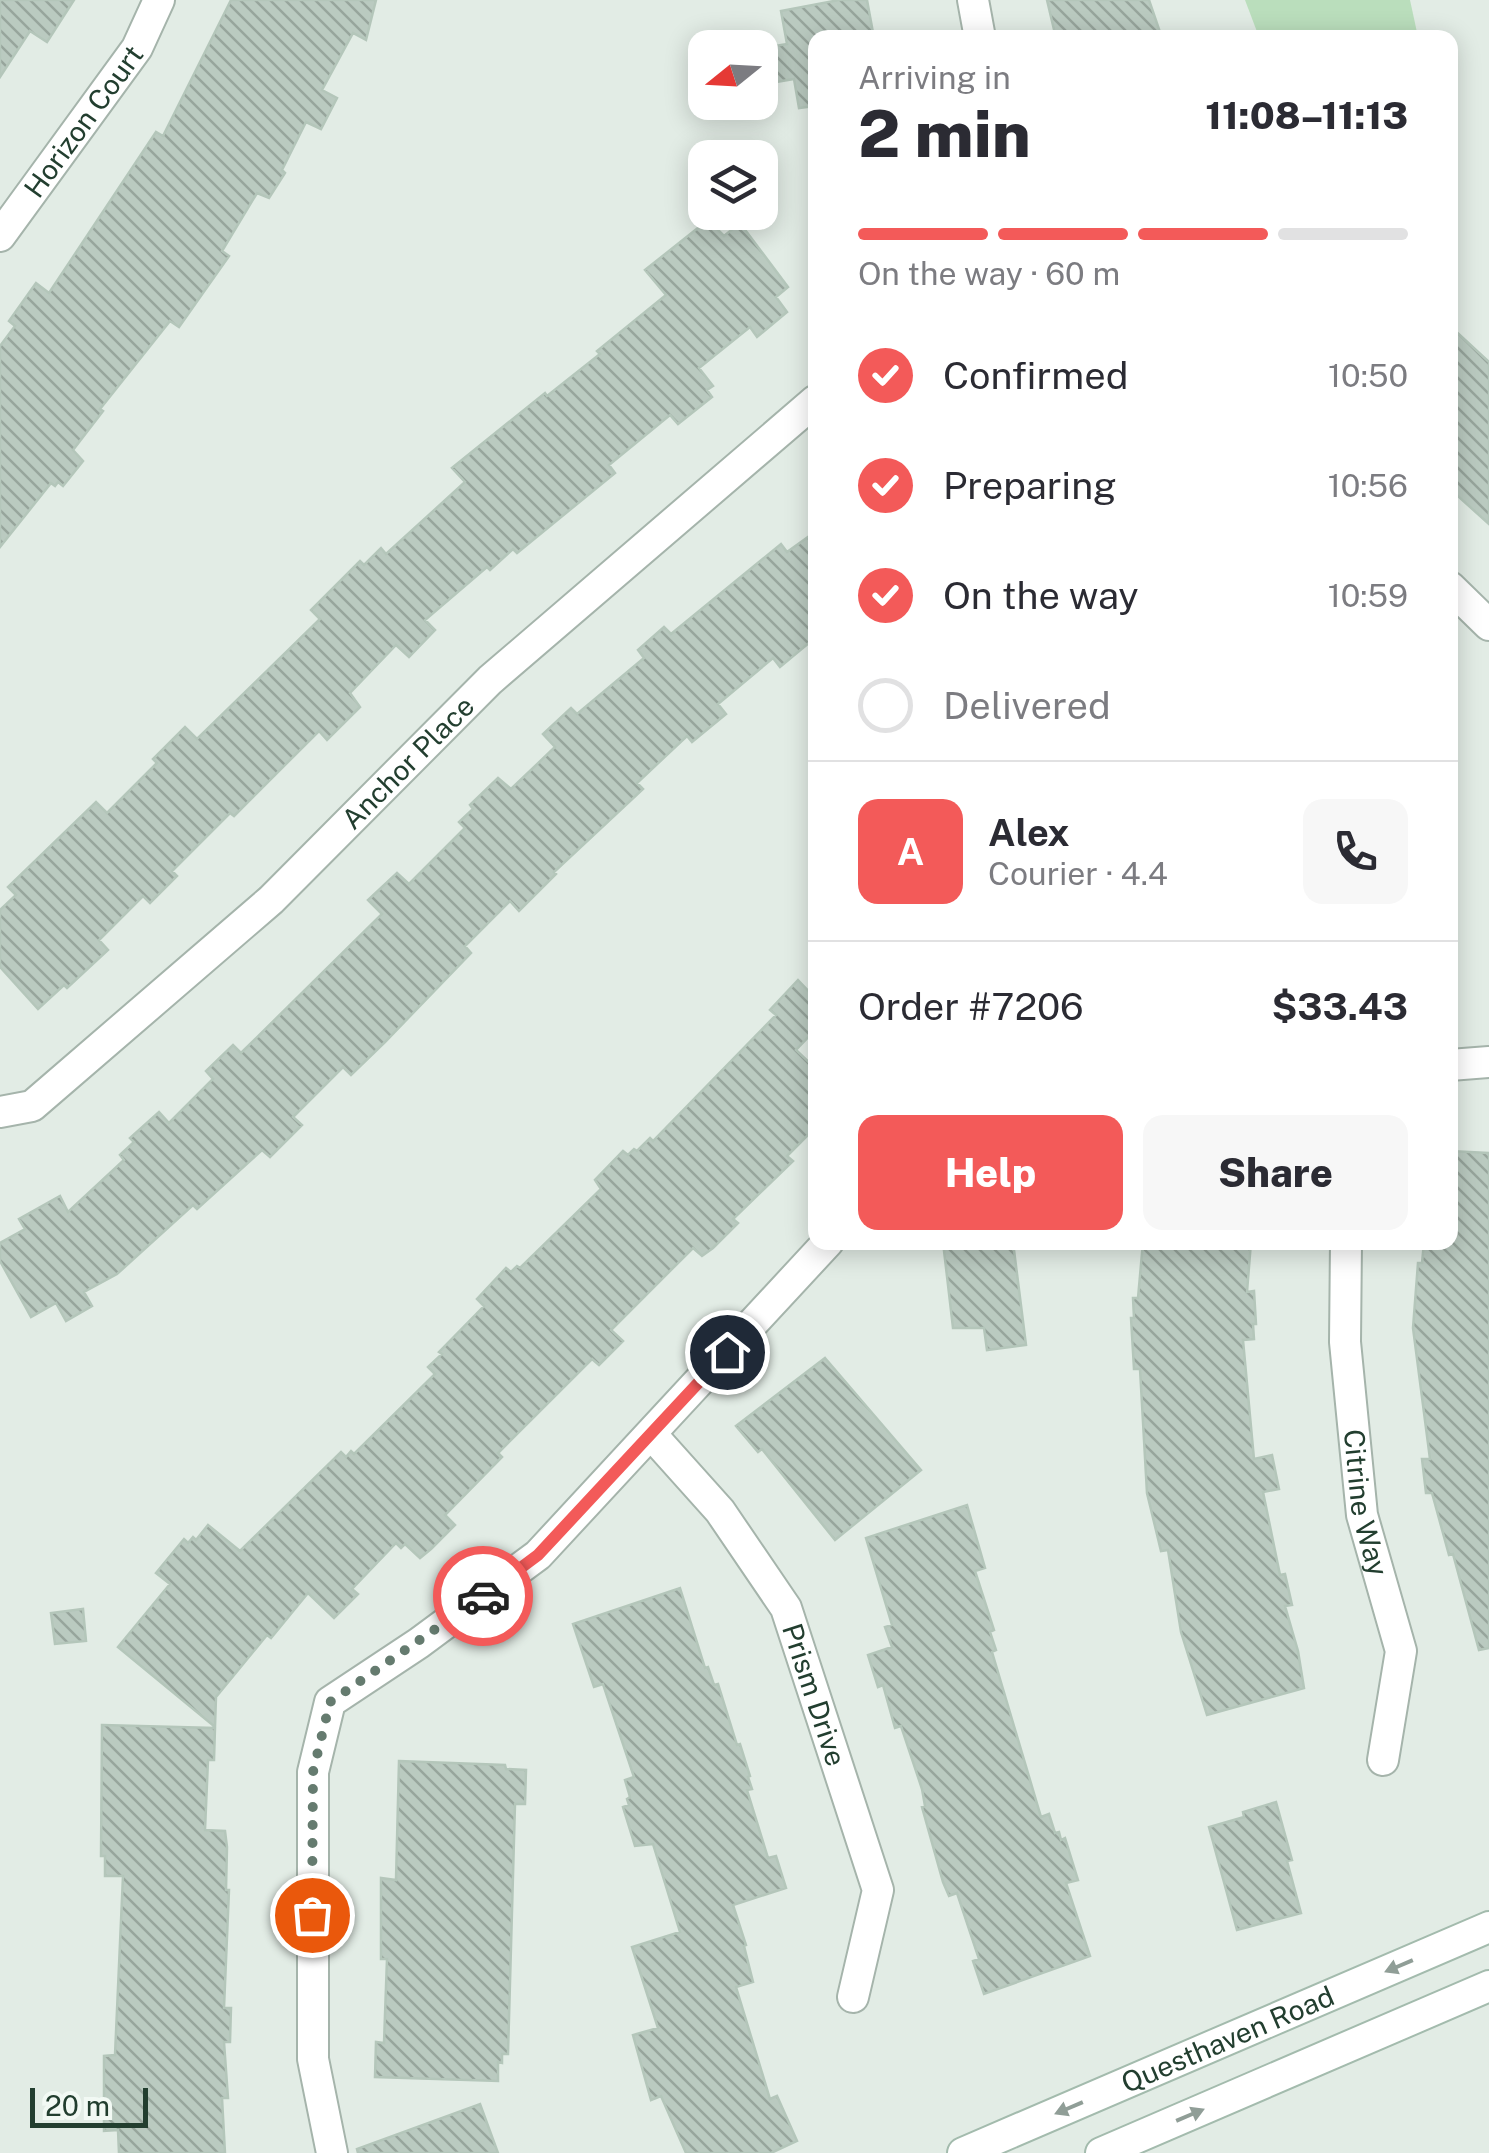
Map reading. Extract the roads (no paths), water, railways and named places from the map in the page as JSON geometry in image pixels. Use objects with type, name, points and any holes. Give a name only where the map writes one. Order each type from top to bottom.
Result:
[{"type":"street","name":"Horizon Court","points":[[0,236],[137,48],[159,0]]},
{"type":"street","points":[[972,0],[978,30]]},
{"type":"street","name":"Anchor Place","points":[[0,1112],[32,1106],[271,900],[490,680],[808,407]]},
{"type":"street","points":[[1458,594],[1489,625]]},
{"type":"street","points":[[1458,1064],[1489,1062]]},
{"type":"street","points":[[332,2153],[312,2058],[313,1772],[330,1702],[419,1643],[538,1555],[821,1250]]},
{"type":"street","name":"Citrine Way","points":[[1346,1250],[1345,1342],[1362,1515],[1401,1651],[1383,1760]]},
{"type":"street","name":"Prism Drive","points":[[652,1434],[720,1510],[786,1608],[878,1890],[854,1997]]},
{"type":"street","name":"Questhaven Road","points":[[964,2153],[1489,1927]]},
{"type":"street","name":"Questhaven Road","points":[[1100,2153],[1489,1986]]}]
